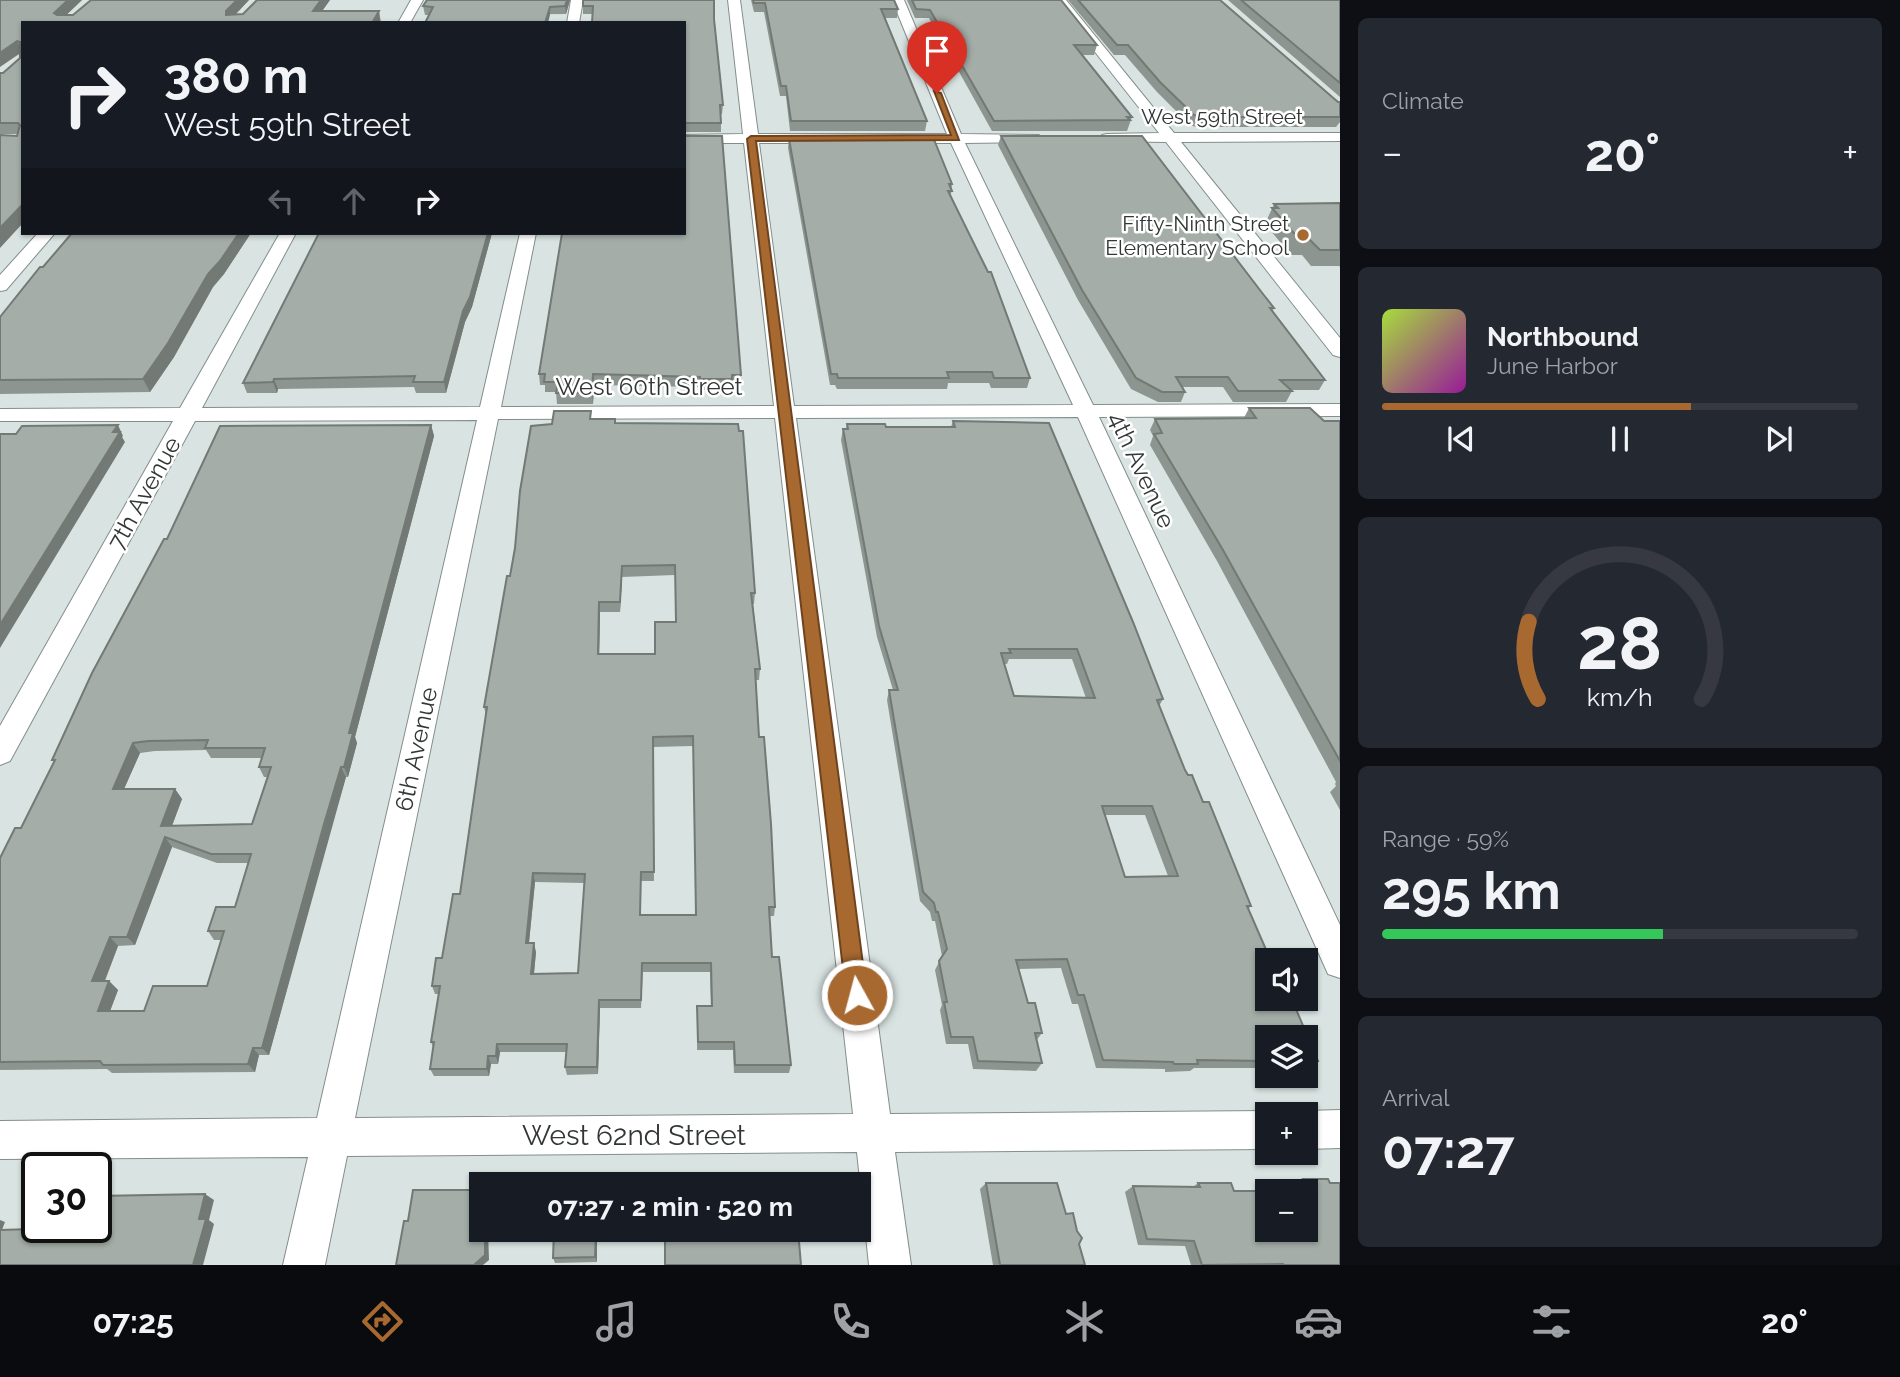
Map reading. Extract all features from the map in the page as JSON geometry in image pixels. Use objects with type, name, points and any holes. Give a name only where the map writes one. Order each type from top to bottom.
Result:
[{"type":"street","points":[[405,21],[417,0]]},
{"type":"street","points":[[573,21],[577,0]]},
{"type":"street","points":[[734,0],[890,1265]]},
{"type":"street","name":"4th Avenue","points":[[898,0],[956,138],[1086,411],[1340,962]]},
{"type":"street","points":[[1059,0],[1340,351]]},
{"type":"street","name":"West 59th Street","points":[[1089,138],[1340,137]]},
{"type":"street","points":[[686,139],[1049,138]]},
{"type":"street","points":[[0,286],[45,235]]},
{"type":"street","name":"7th Avenue","points":[[0,753],[287,235]]},
{"type":"street","name":"6th Avenue","points":[[304,1265],[528,235]]},
{"type":"street","name":"West 60th Street","points":[[0,415],[1340,410]]},
{"type":"street","points":[[1318,1130],[1340,1129]]},
{"type":"street","name":"West 62nd Street","points":[[0,1140],[1255,1130]]},
{"type":"building","points":[[0,0],[68,0],[54,13],[57,15],[73,15],[91,0],[237,0],[226,11],[226,15],[243,14],[257,0],[321,0],[313,11],[379,11],[373,21],[21,21],[21,206],[0,228],[0,135],[17,136],[20,125],[0,123],[0,73],[20,58],[20,42],[17,41],[0,53]]},
{"type":"building","points":[[427,0],[567,0],[565,6],[550,7],[546,21],[426,21],[433,7],[423,6]]},
{"type":"building","points":[[583,0],[714,0],[723,105],[720,105],[721,123],[686,123],[686,21],[592,21],[593,6],[583,6]]},
{"type":"building","points":[[753,0],[894,0],[898,9],[881,9],[927,121],[791,121],[786,86],[781,86],[765,3],[754,3]]},
{"type":"building","points":[[912,0],[1061,0],[1097,45],[1074,45],[1132,117],[1127,117],[1130,120],[994,121],[930,10],[916,9]]},
{"type":"building","points":[[1078,0],[1220,0],[1340,102],[1340,117],[1194,115],[1128,45],[1117,45]]},
{"type":"building","points":[[1241,0],[1340,0],[1340,83]]},
{"type":"building","points":[[686,136],[722,136],[741,375],[732,375],[732,379],[700,379],[593,374],[592,393],[556,393],[558,382],[544,382],[545,374],[539,374],[562,235],[686,235]]},
{"type":"building","points":[[1001,136],[1142,136],[1274,308],[1270,308],[1325,380],[1280,380],[1292,391],[1238,391],[1228,377],[1176,377],[1185,392],[1162,392],[1136,378],[1082,290]]},
{"type":"building","points":[[933,137],[952,184],[949,184],[952,191],[948,191],[988,272],[991,272],[1030,378],[994,378],[992,372],[947,372],[949,378],[838,378],[837,374],[831,374],[789,139]]},
{"type":"building","points":[[1340,203],[1340,250],[1320,250],[1309,239],[1299,239],[1272,208],[1278,208],[1274,204]]},
{"type":"building","points":[[70,235],[238,235],[208,274],[168,343],[143,379],[0,380],[0,317],[40,267],[43,267]]},
{"type":"building","points":[[318,235],[487,235],[444,382],[413,382],[415,376],[274,379],[273,382],[243,383]]},
{"type":"building","points":[[1249,408],[1310,408],[1324,421],[1340,421],[1340,761],[1223,550],[1154,434],[1162,433],[1155,419],[1256,418]]},
{"type":"building","points":[[554,411],[591,411],[590,419],[615,419],[615,423],[738,424],[739,431],[743,431],[755,593],[751,593],[760,669],[755,669],[759,737],[764,737],[771,824],[775,907],[769,907],[772,957],[779,957],[791,1065],[735,1065],[734,1042],[698,1042],[697,1006],[712,1006],[711,963],[642,963],[641,1000],[599,1000],[597,1067],[565,1067],[567,1044],[497,1044],[496,1056],[488,1056],[487,1069],[430,1069],[434,1042],[431,1042],[440,986],[432,986],[436,958],[442,958],[453,894],[460,894],[487,707],[484,707],[507,576],[510,576],[515,548],[520,491],[531,426],[552,424]],"holes":[[[675,565],[676,622],[655,622],[655,654],[598,654],[599,602],[620,602],[622,566]],[[693,736],[696,915],[640,915],[641,872],[654,872],[653,737]],[[533,873],[585,874],[578,973],[531,974],[534,943],[526,943]]]},
{"type":"building","points":[[953,421],[1049,423],[1133,622],[1163,699],[1157,700],[1185,770],[1188,775],[1192,775],[1203,802],[1209,802],[1251,906],[1247,906],[1265,948],[1255,948],[1255,1011],[1297,1011],[1303,1025],[1255,1025],[1255,1061],[1197,1060],[1198,1064],[1174,1064],[1103,1060],[1084,995],[1078,995],[1067,959],[1016,960],[1028,1003],[1035,1003],[1042,1033],[1035,1033],[1042,1063],[978,1061],[973,1037],[951,1037],[939,961],[947,949],[938,912],[934,903],[923,892],[889,690],[898,690],[879,626],[843,429],[848,429],[847,424],[885,424],[886,427],[955,427]],"holes":[[[1009,649],[1077,649],[1095,698],[1014,696],[1001,653],[1011,653]],[[1102,806],[1152,806],[1178,876],[1125,877]]]},
{"type":"building","points":[[118,425],[113,432],[120,432],[0,625],[0,434],[16,434],[22,426]]},
{"type":"building","points":[[431,425],[349,733],[353,733],[344,767],[341,767],[324,824],[262,1048],[253,1048],[248,1064],[103,1065],[100,1061],[0,1062],[0,858],[15,828],[21,828],[55,760],[52,760],[92,673],[164,539],[167,539],[220,426]],"holes":[[[208,740],[205,748],[265,748],[259,767],[271,767],[252,824],[161,826],[175,789],[113,789],[133,743]],[[165,837],[211,854],[251,854],[235,907],[216,907],[208,931],[224,931],[207,986],[153,986],[144,1011],[98,1011],[109,981],[92,981],[110,937],[127,937]]]},
{"type":"building","points":[[1318,1179],[1340,1183],[1340,1265],[1202,1265],[1194,1241],[1147,1239],[1133,1186],[1200,1187],[1198,1183],[1231,1183],[1234,1191],[1255,1191],[1255,1242],[1318,1242]]},
{"type":"building","points":[[986,1183],[1057,1183],[1066,1214],[1073,1213],[1077,1231],[1082,1238],[1079,1244],[1085,1265],[1000,1265]]},
{"type":"building","points":[[413,1190],[469,1190],[469,1242],[485,1242],[485,1255],[474,1265],[396,1265],[404,1221],[408,1221]]},
{"type":"building","points":[[205,1194],[199,1219],[206,1219],[193,1265],[0,1265],[0,1230],[21,1229],[21,1243],[112,1243],[112,1196]]},
{"type":"building","points":[[554,1242],[596,1242],[595,1257],[553,1258]]},
{"type":"building","points":[[665,1242],[799,1242],[801,1265],[665,1265]]},
{"type":"place","name":"Fifty-Ninth Street Elementary School","points":[[1303,235]]},
{"type":"route","points":[[857,995],[751,139],[956,138],[937,93]]}]
